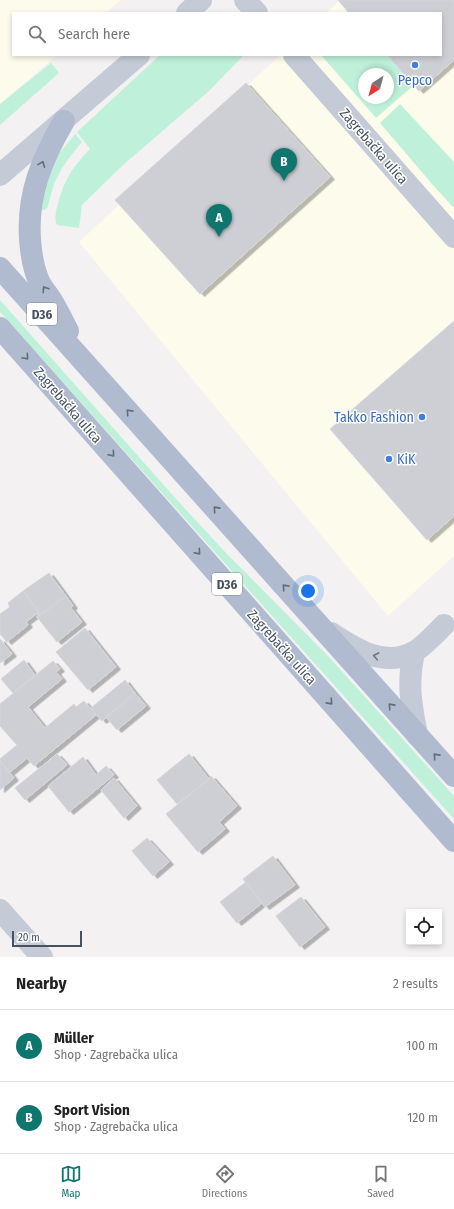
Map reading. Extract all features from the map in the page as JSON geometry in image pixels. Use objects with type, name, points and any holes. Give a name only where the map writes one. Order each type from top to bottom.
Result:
[{"type":"main road","points":[[64,120],[52,143],[35,184],[30,209],[30,250],[39,281],[52,302],[83,361]]},
{"type":"main road","name":"D36","points":[[0,268],[454,776]]},
{"type":"main road","name":"Zagrebačka ulica","points":[[0,328],[454,841]]},
{"type":"street","points":[[188,12],[201,0]]},
{"type":"street","points":[[245,0],[256,12]]},
{"type":"street","points":[[0,176],[138,56]]},
{"type":"street","name":"Zagrebačka ulica","points":[[295,56],[454,236]]},
{"type":"street","points":[[320,626],[353,648],[370,655],[384,658],[414,652],[444,625]]},
{"type":"street","points":[[414,652],[410,678],[410,690],[411,707],[417,735]]},
{"type":"street","points":[[0,910],[42,957]]},
{"type":"shaded area","points":[[0,0],[121,0],[107,12],[12,12],[12,56],[56,56],[0,104]]},
{"type":"shaded area","points":[[340,0],[454,0],[454,556],[388,616],[79,242],[279,56],[442,56],[442,12],[327,12]]},
{"type":"green space","points":[[159,56],[243,56],[209,91],[123,165],[82,205],[79,228],[57,225],[56,220],[56,212],[66,180],[78,162],[90,149],[77,132]]},
{"type":"green space","points":[[322,56],[388,56],[414,85],[394,102],[394,68],[358,68],[358,97]]},
{"type":"green space","points":[[51,63],[59,73],[0,125],[0,104]]},
{"type":"green space","points":[[364,104],[392,104],[376,118]]},
{"type":"green space","points":[[400,104],[454,162],[454,207],[432,184],[380,123]]},
{"type":"green space","points":[[75,134],[82,142],[59,173],[47,208],[41,210],[38,202],[58,155]]},
{"type":"green space","points":[[0,300],[177,500],[227,554],[329,657],[454,796],[454,819],[0,312]]},
{"type":"building","points":[[338,0],[454,0],[454,60],[419,91],[388,56],[442,56],[442,12],[348,12]]},
{"type":"building","points":[[246,83],[330,177],[200,294],[115,200]]},
{"type":"building","points":[[454,321],[454,516],[427,540],[330,429]]},
{"type":"building","points":[[49,573],[66,596],[37,617],[39,612],[23,591]]},
{"type":"building","points":[[23,591],[39,612],[26,622],[28,625],[7,642],[0,634],[0,614],[10,607],[8,603]]},
{"type":"building","points":[[66,596],[73,606],[71,608],[82,622],[57,642],[37,617]]},
{"type":"building","points":[[85,628],[116,667],[88,690],[56,652]]},
{"type":"building","points":[[0,639],[12,654],[0,663]]},
{"type":"building","points":[[24,660],[35,675],[13,693],[1,679]]},
{"type":"building","points":[[53,661],[60,669],[56,672],[62,679],[28,707],[45,728],[74,704],[76,707],[84,701],[96,715],[34,766],[27,758],[9,773],[0,759],[17,745],[0,726],[0,704]]},
{"type":"building","points":[[125,680],[135,693],[102,721],[91,708]]},
{"type":"building","points":[[135,693],[146,706],[117,730],[106,717]]},
{"type":"building","points":[[57,754],[67,765],[25,800],[15,788]]},
{"type":"building","points":[[189,754],[209,779],[177,804],[157,780]]},
{"type":"building","points":[[83,757],[96,775],[106,766],[114,775],[69,812],[48,786]]},
{"type":"building","points":[[0,761],[14,778],[0,790]]},
{"type":"building","points":[[211,776],[237,806],[219,822],[225,829],[198,852],[166,814]]},
{"type":"building","points":[[114,778],[137,806],[124,818],[101,790]]},
{"type":"building","points":[[147,838],[169,862],[153,876],[132,851]]},
{"type":"building","points":[[273,856],[295,885],[265,907],[243,879]]},
{"type":"building","points":[[246,882],[262,903],[237,923],[220,902]]},
{"type":"building","points":[[301,897],[325,927],[300,947],[276,916]]},
{"type":"place","name":"Pepco","points":[[415,65]]},
{"type":"place","name":"Sport Vision","points":[[284,181]]},
{"type":"place","name":"Müller","points":[[219,237]]},
{"type":"place","name":"Takko Fashion","points":[[422,417]]},
{"type":"place","name":"KiK","points":[[389,459]]}]
